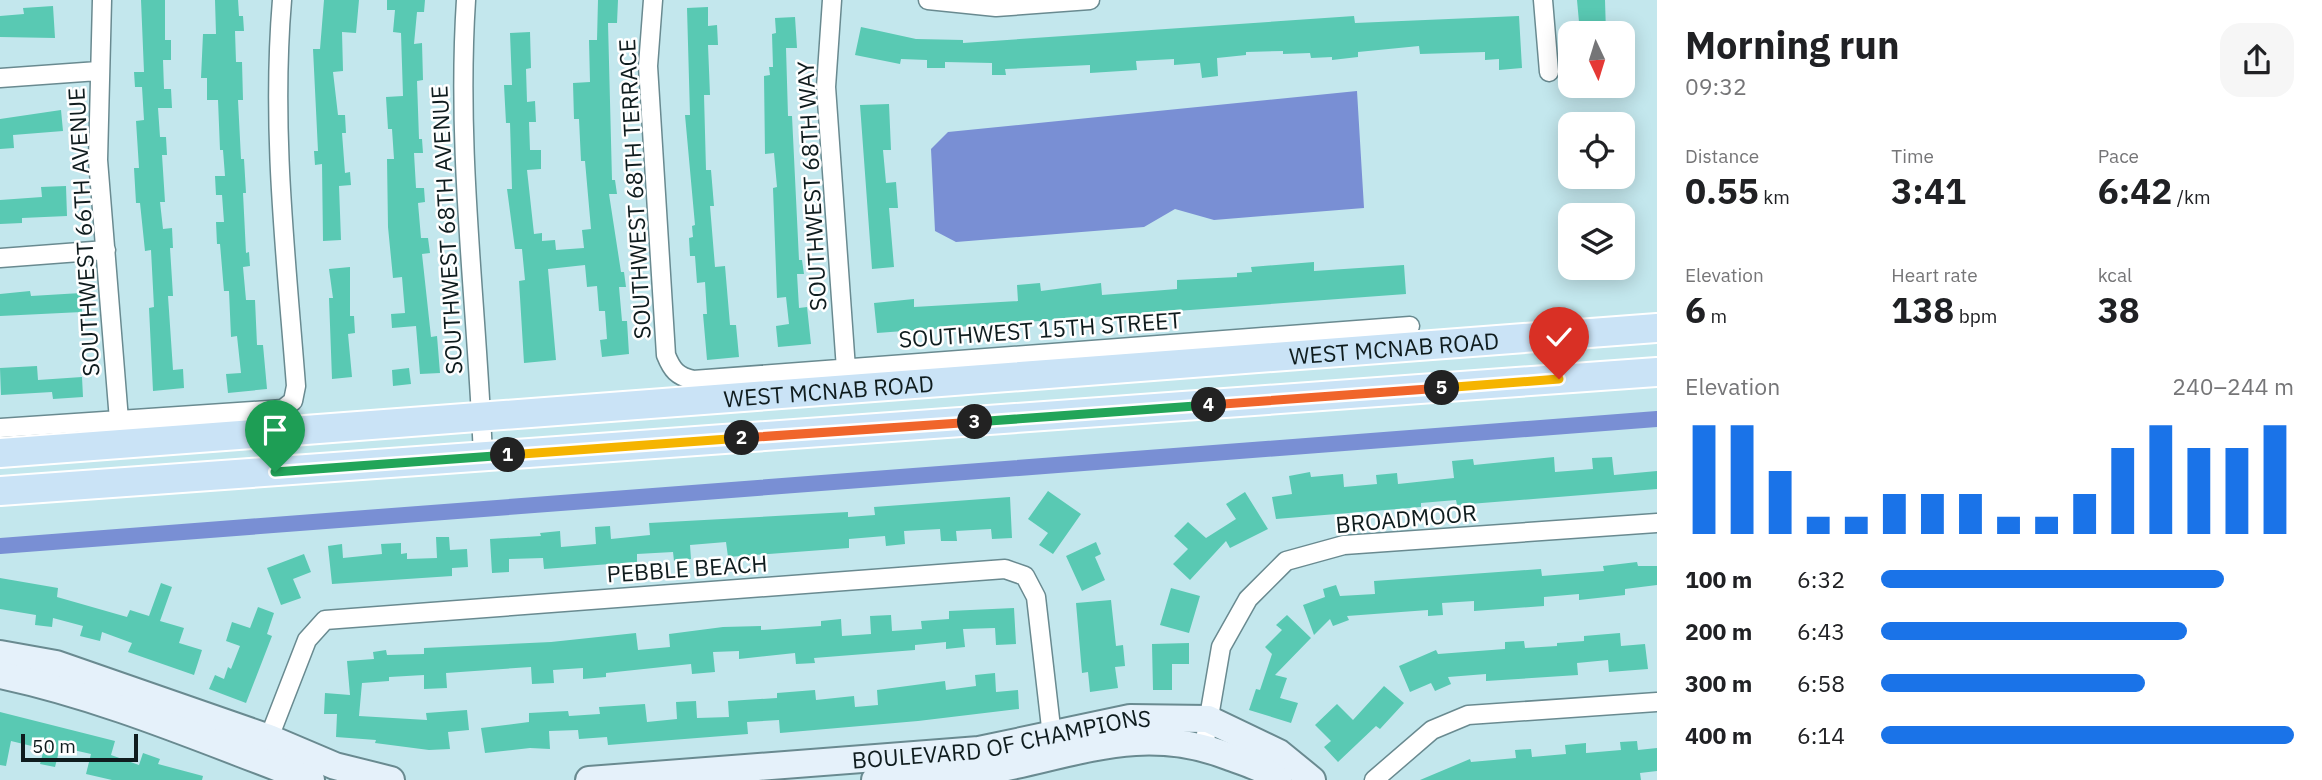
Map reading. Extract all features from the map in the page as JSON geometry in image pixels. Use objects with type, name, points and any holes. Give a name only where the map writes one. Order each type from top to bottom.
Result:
[{"type":"main road","name":"WEST MCNAB ROAD","points":[[0,453],[482,419],[1657,328]]},
{"type":"main road","name":"WEST MCNAB ROAD","points":[[0,491],[1657,372]]},
{"type":"street","name":"SOUTHWEST 66TH AVENUE","points":[[102,0],[98,71],[98,160],[119,420]]},
{"type":"street","points":[[0,428],[283,409],[293,401],[296,386],[277,150],[277,58],[282,0]]},
{"type":"street","name":"SOUTHWEST 68TH AVENUE","points":[[466,0],[461,73],[466,209],[483,457]]},
{"type":"street","name":"SOUTHWEST 68TH TERRACE","points":[[653,0],[648,66],[654,204],[666,355],[675,374]]},
{"type":"street","name":"SOUTHWEST 68TH WAY","points":[[832,0],[826,87],[846,369]]},
{"type":"street","points":[[928,0],[996,7],[1090,0]]},
{"type":"street","points":[[1543,0],[1549,72]]},
{"type":"street","points":[[0,78],[98,71]]},
{"type":"street","points":[[0,258],[106,250]]},
{"type":"street","name":"SOUTHWEST 15TH STREET","points":[[675,374],[693,380],[1410,326]]},
{"type":"street","name":"BROADMOOR","points":[[1204,746],[1221,648],[1248,599],[1286,561],[1344,545],[1657,523]]},
{"type":"street","name":"PEBBLE BEACH","points":[[265,749],[307,640],[325,620],[1005,569],[1025,576],[1036,597],[1053,745]]},
{"type":"street","points":[[0,654],[56,664],[265,749],[311,780]]},
{"type":"street","points":[[0,675],[52,686],[265,749],[391,780]]},
{"type":"street","points":[[1374,780],[1432,730],[1468,715],[1657,702]]},
{"type":"street","name":"BOULEVARD OF CHAMPIONS","points":[[875,780],[980,773],[1130,718],[1209,719],[1279,753],[1312,780]]},
{"type":"street","name":"BOULEVARD OF CHAMPIONS","points":[[589,780],[722,775],[979,750],[1144,739],[1204,746],[1267,771],[1278,780]]},
{"type":"water","points":[[1357,91],[1364,208],[1214,220],[1175,209],[1144,227],[956,242],[935,231],[931,149],[948,132]]},
{"type":"building","points":[[141,0],[165,0],[165,40],[171,40],[171,60],[163,60],[164,89],[171,89],[172,108],[158,108],[160,137],[166,137],[167,155],[162,155],[165,202],[160,202],[163,229],[172,228],[173,248],[170,248],[173,296],[168,296],[173,370],[183,369],[184,388],[153,391],[149,308],[154,307],[151,250],[145,251],[140,203],[136,203],[134,168],[139,168],[136,121],[144,120],[142,87],[135,87],[134,72],[144,72]]},
{"type":"building","points":[[215,0],[238,0],[239,16],[243,16],[244,31],[235,31],[236,62],[242,62],[243,100],[238,100],[246,193],[243,193],[246,253],[249,252],[250,266],[243,267],[246,300],[255,300],[257,345],[263,345],[267,389],[228,393],[226,374],[241,373],[237,336],[231,337],[229,291],[224,291],[220,244],[217,244],[216,222],[224,222],[222,195],[216,195],[215,176],[225,176],[223,150],[220,150],[218,100],[207,100],[207,78],[201,78],[203,34],[216,34]]},
{"type":"building","points":[[324,0],[359,0],[356,33],[342,32],[343,71],[333,72],[338,115],[345,115],[346,133],[342,133],[345,173],[350,172],[351,185],[339,186],[341,240],[323,241],[322,164],[315,165],[314,151],[318,151],[313,49],[320,49]]},
{"type":"building","points":[[387,0],[425,0],[424,12],[417,12],[414,44],[422,43],[423,80],[417,81],[419,139],[422,139],[423,153],[414,153],[416,188],[424,188],[425,202],[418,203],[421,238],[428,238],[430,253],[422,254],[431,337],[437,336],[440,373],[420,374],[416,326],[392,328],[391,314],[405,313],[402,277],[393,278],[388,227],[387,159],[394,159],[392,129],[388,129],[386,97],[403,96],[401,33],[393,32],[395,10],[387,10]]},
{"type":"building","points":[[598,0],[618,0],[617,23],[608,23],[612,180],[615,180],[617,194],[609,194],[621,272],[624,272],[626,287],[619,287],[622,321],[627,321],[629,354],[602,357],[600,340],[607,339],[605,311],[599,311],[597,286],[587,287],[585,265],[548,269],[556,360],[524,363],[519,281],[525,280],[522,249],[515,249],[507,189],[512,189],[510,123],[506,123],[504,85],[512,85],[510,33],[530,32],[531,68],[526,69],[527,102],[535,101],[536,122],[529,122],[530,150],[541,150],[541,169],[527,170],[534,234],[542,233],[542,241],[555,240],[556,250],[584,248],[582,230],[591,229],[585,161],[581,161],[579,119],[574,119],[573,83],[590,82],[589,40],[597,40]]},
{"type":"building","points":[[1577,0],[1605,0],[1606,21],[1579,21]]},
{"type":"building","points":[[53,6],[55,38],[0,37],[0,16],[24,14],[23,8]]},
{"type":"building","points":[[708,7],[708,26],[717,25],[718,45],[708,45],[710,95],[704,95],[706,170],[711,170],[714,206],[710,206],[715,267],[725,266],[730,325],[736,325],[739,357],[707,360],[703,314],[707,314],[705,282],[697,283],[695,256],[690,256],[689,238],[693,237],[692,226],[695,225],[685,115],[690,115],[687,8]]},
{"type":"building","points":[[1354,16],[1355,23],[1519,16],[1522,68],[1499,70],[1499,59],[1485,60],[1485,52],[1420,54],[1419,46],[1358,52],[1358,57],[1332,60],[1332,57],[1311,58],[1310,53],[1246,52],[1246,55],[1217,58],[1218,76],[1202,78],[1200,63],[1174,65],[1174,59],[1136,61],[1137,70],[1090,73],[1090,65],[1005,69],[1006,75],[992,75],[992,63],[945,62],[945,68],[927,68],[927,60],[901,59],[900,64],[855,55],[861,27],[916,39],[963,40],[963,43]]},
{"type":"building","points":[[795,17],[797,48],[786,48],[788,116],[792,116],[799,260],[802,260],[804,274],[797,274],[799,308],[807,307],[811,344],[778,347],[776,326],[789,324],[786,297],[777,298],[773,188],[777,187],[774,153],[765,154],[764,76],[770,75],[769,67],[773,67],[772,34],[776,33],[775,18]]},
{"type":"building","points":[[889,104],[891,150],[883,150],[886,183],[896,182],[898,208],[889,208],[894,267],[872,269],[860,105]]},
{"type":"building","points":[[61,110],[63,131],[13,135],[14,148],[0,149],[0,119]]},
{"type":"building","points":[[66,186],[67,216],[22,218],[22,223],[0,224],[0,200],[42,197],[41,187]]},
{"type":"building","points":[[1314,262],[1314,271],[1404,265],[1406,294],[877,333],[874,303],[914,299],[914,307],[1018,301],[1017,285],[1040,283],[1041,291],[1101,283],[1102,295],[1177,289],[1177,280],[1237,277],[1237,273],[1252,272],[1251,267]]},
{"type":"building","points":[[350,267],[350,316],[354,316],[355,333],[348,334],[352,377],[332,379],[329,298],[333,298],[329,269]]},
{"type":"building","points":[[30,291],[31,296],[81,293],[82,312],[0,316],[0,294]]},
{"type":"building","points":[[37,366],[38,380],[82,377],[83,397],[53,399],[52,392],[1,395],[0,368]]},
{"type":"building","points":[[409,368],[411,384],[393,386],[392,370]]},
{"type":"building","points":[[1554,457],[1555,472],[1593,469],[1592,458],[1612,457],[1614,475],[1657,471],[1657,489],[1457,505],[1456,500],[1421,503],[1421,507],[1276,519],[1272,497],[1292,494],[1289,476],[1310,472],[1311,477],[1343,474],[1344,487],[1377,484],[1376,475],[1397,473],[1398,484],[1454,478],[1452,461],[1473,459],[1474,465]]},
{"type":"building","points":[[1048,491],[1081,514],[1053,554],[1039,545],[1048,533],[1028,519]]},
{"type":"building","points":[[1245,492],[1268,529],[1230,548],[1226,541],[1190,580],[1173,564],[1188,549],[1174,536],[1188,522],[1206,538],[1236,519],[1226,504]]},
{"type":"building","points":[[1010,497],[1012,538],[992,539],[991,529],[956,531],[957,541],[941,541],[940,529],[904,531],[905,544],[886,546],[885,536],[849,539],[849,548],[728,557],[726,542],[690,545],[691,559],[674,561],[673,552],[637,554],[637,562],[544,569],[543,558],[509,559],[509,572],[492,573],[490,539],[541,536],[540,533],[560,531],[561,547],[596,544],[595,527],[610,526],[611,539],[650,535],[649,523],[848,512],[848,517],[875,515],[874,507]]},
{"type":"building","points":[[436,537],[449,537],[450,550],[467,549],[468,567],[452,568],[452,576],[332,584],[328,546],[342,544],[343,558],[382,554],[381,544],[401,543],[401,554],[407,553],[407,559],[437,558]]},
{"type":"building","points":[[1096,542],[1101,554],[1095,557],[1105,580],[1082,591],[1066,556]]},
{"type":"building","points":[[304,554],[311,572],[293,579],[301,598],[281,605],[267,568]]},
{"type":"building","points":[[1637,562],[1638,566],[1657,566],[1657,585],[1625,589],[1625,595],[1579,600],[1579,594],[1544,597],[1544,606],[1474,611],[1474,601],[1442,603],[1443,615],[1428,616],[1428,610],[1347,616],[1349,620],[1333,626],[1330,619],[1314,635],[1303,605],[1325,597],[1323,589],[1336,585],[1340,596],[1375,594],[1374,581],[1541,569],[1542,576],[1604,571],[1603,566]]},
{"type":"building","points":[[0,578],[58,588],[57,597],[127,617],[130,610],[149,616],[161,583],[172,587],[160,621],[184,628],[179,643],[202,650],[194,675],[128,652],[132,643],[102,632],[100,641],[80,636],[83,626],[53,618],[52,627],[35,625],[36,615],[0,609]]},
{"type":"building","points":[[1171,588],[1200,596],[1189,633],[1160,625]]},
{"type":"building","points":[[1111,600],[1116,646],[1123,645],[1125,666],[1115,667],[1118,688],[1090,692],[1088,672],[1082,673],[1076,603]]},
{"type":"building","points":[[258,607],[274,613],[267,634],[272,636],[246,703],[209,689],[215,675],[224,679],[240,646],[226,641],[232,622],[250,628]]},
{"type":"building","points":[[1014,608],[1016,644],[996,645],[995,628],[963,629],[965,647],[946,649],[946,642],[915,645],[915,650],[814,658],[815,663],[796,664],[795,653],[739,659],[739,651],[713,652],[715,672],[692,674],[691,664],[606,673],[606,677],[583,679],[583,668],[553,670],[554,683],[532,684],[531,667],[446,673],[447,688],[424,689],[424,675],[389,677],[389,681],[362,683],[359,716],[427,720],[426,713],[467,710],[469,730],[448,732],[450,749],[429,750],[375,743],[376,740],[336,737],[337,714],[324,714],[325,693],[350,695],[347,661],[374,659],[373,652],[386,650],[387,655],[424,654],[424,648],[551,642],[636,633],[638,650],[670,647],[669,634],[723,627],[761,626],[761,630],[821,626],[821,621],[841,619],[842,636],[871,634],[870,616],[891,615],[892,631],[922,629],[921,621],[949,619],[949,611]]},
{"type":"building","points":[[1287,615],[1311,638],[1275,675],[1287,678],[1280,698],[1298,703],[1291,723],[1249,710],[1256,689],[1260,690],[1272,654],[1265,647],[1282,630],[1276,625]]},
{"type":"building","points":[[1620,633],[1621,646],[1645,644],[1648,669],[1609,672],[1608,660],[1577,663],[1578,675],[1486,681],[1486,674],[1448,677],[1451,684],[1435,691],[1431,683],[1410,692],[1399,666],[1436,650],[1438,654],[1505,649],[1505,642],[1524,641],[1525,648],[1557,646],[1557,643],[1584,641],[1584,636]]},
{"type":"building","points":[[1189,643],[1189,664],[1172,664],[1172,690],[1153,690],[1152,644]]},
{"type":"building","points":[[995,673],[996,692],[1018,690],[1019,709],[780,733],[779,720],[747,722],[748,734],[608,745],[607,737],[579,739],[578,730],[549,731],[550,749],[530,748],[485,753],[481,728],[529,722],[529,713],[568,711],[569,716],[600,714],[599,707],[645,704],[647,722],[677,719],[676,702],[696,701],[697,718],[729,717],[728,701],[777,698],[777,693],[815,690],[816,700],[854,696],[855,707],[878,705],[877,690],[945,681],[946,690],[976,686],[975,675]]},
{"type":"building","points":[[1384,686],[1404,703],[1380,729],[1376,726],[1338,762],[1324,747],[1331,741],[1315,725],[1337,704],[1353,720]]},
{"type":"building","points":[[0,712],[115,741],[111,755],[139,765],[143,753],[160,759],[158,764],[203,776],[202,780],[112,780],[86,774],[91,754],[60,747],[55,767],[40,764],[44,749],[11,741],[6,766],[0,765]]},
{"type":"building","points":[[1637,741],[1638,750],[1657,748],[1657,771],[1640,773],[1641,780],[1420,780],[1470,759],[1471,762],[1516,758],[1515,750],[1531,749],[1532,757],[1566,754],[1565,745],[1586,743],[1586,753],[1621,750],[1620,742]]},
{"type":"waterway","points":[[0,546],[1657,419]]},
{"type":"route","points":[[275,472],[1559,379]]}]
